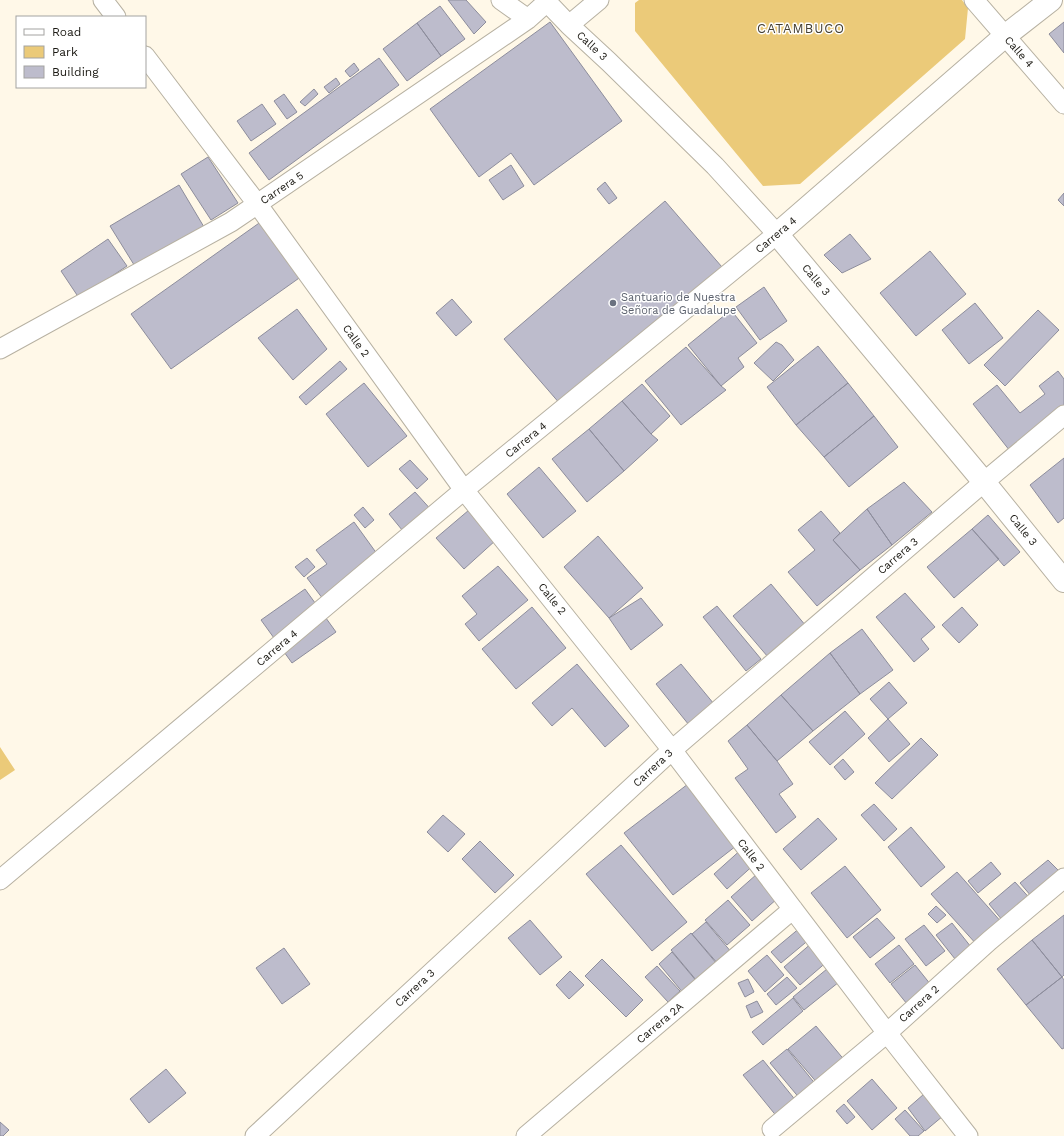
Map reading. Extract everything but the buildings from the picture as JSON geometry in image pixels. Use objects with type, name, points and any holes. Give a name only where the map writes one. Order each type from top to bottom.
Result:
[{"type":"street","points":[[103,0],[115,16]]},
{"type":"street","points":[[501,0],[528,19]]},
{"type":"street","points":[[569,25],[599,0]]},
{"type":"street","name":"Calle 4","points":[[974,0],[1064,104]]},
{"type":"street","name":"Carrera 4","points":[[0,880],[464,490],[777,234],[1005,36],[1051,0]]},
{"type":"street","name":"Carrera 5","points":[[0,349],[231,222],[258,205],[528,19],[546,1]]},
{"type":"street","name":"Calle 3","points":[[546,1],[715,166],[777,234],[984,482],[1064,581]]},
{"type":"street","name":"Calle 2","points":[[146,57],[258,205],[464,490],[672,750],[886,1033],[968,1136]]},
{"type":"street","name":"Carrera 3","points":[[255,1136],[672,750],[1064,415]]},
{"type":"street","name":"Carrera 2","points":[[772,1128],[886,1033],[1064,878]]},
{"type":"street","name":"Carrera 2A","points":[[526,1136],[793,909]]},
{"type":"green space","points":[[639,0],[962,0],[968,8],[965,39],[800,184],[763,186],[635,31],[635,3]]},
{"type":"green space","points":[[0,747],[15,770],[0,780]]},
{"type":"place","name":"Santuario de Nuestra Señora de Guadalupe","points":[[613,303]]},
{"type":"district","name":"CATAMBUCO","points":[[801,28]]}]
